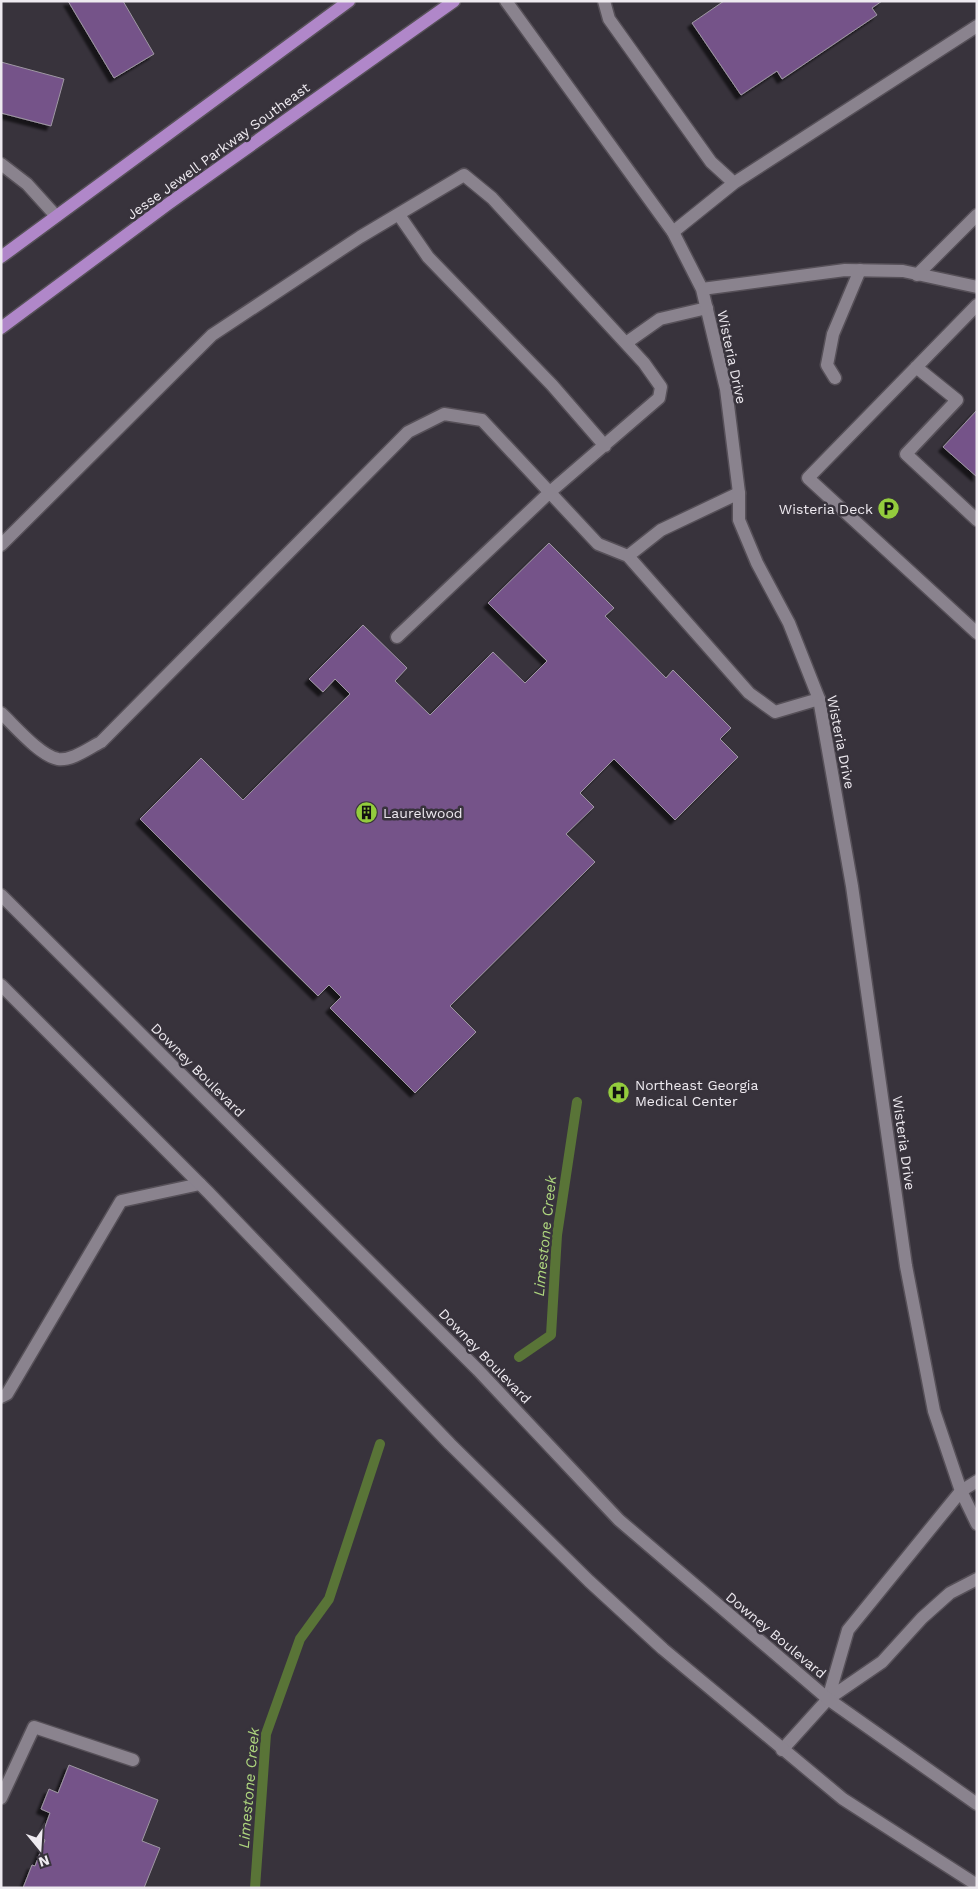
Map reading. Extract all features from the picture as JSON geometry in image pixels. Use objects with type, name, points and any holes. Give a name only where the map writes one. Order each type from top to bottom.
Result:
[{"type":"main road","points":[[1,257],[349,1]]},
{"type":"main road","name":"Jesse Jewell Parkway Southeast","points":[[1,328],[168,204],[454,1]]},
{"type":"main road","name":"Wisteria Drive","points":[[506,1],[673,232],[702,289],[726,390],[739,493],[739,520],[758,563],[789,623],[819,700],[852,886],[906,1266],[934,1411],[960,1491],[977,1524]]},
{"type":"main road","points":[[604,1],[609,19],[711,162],[734,183]]},
{"type":"main road","points":[[673,232],[734,183],[977,26]]},
{"type":"main road","points":[[1,164],[27,184],[56,216]]},
{"type":"main road","points":[[1,545],[212,335],[360,237],[464,175],[492,198],[644,363],[661,387],[659,398],[550,492],[397,637]]},
{"type":"main road","points":[[399,215],[428,257],[552,386],[605,446]]},
{"type":"main road","points":[[917,275],[977,215]]},
{"type":"main road","points":[[702,289],[845,270],[903,272],[977,287]]},
{"type":"main road","points":[[834,378],[827,365],[833,334],[860,270]]},
{"type":"main road","points":[[977,305],[808,478],[977,633]]},
{"type":"main road","points":[[626,343],[660,319],[706,308]]},
{"type":"main road","points":[[916,367],[957,400],[906,454],[977,520]]},
{"type":"main road","points":[[1,713],[41,750],[58,759],[75,756],[101,742],[408,432],[444,414],[482,420],[598,544],[628,556],[749,693],[775,712],[819,700]]},
{"type":"main road","points":[[628,556],[661,530],[739,493]]},
{"type":"main road","name":"Downey Boulevard","points":[[1,895],[478,1370],[619,1520],[828,1699],[950,1787],[977,1804]]},
{"type":"main road","points":[[1,985],[200,1184],[450,1444],[589,1581],[663,1649],[843,1799],[977,1886]]},
{"type":"main road","points":[[1,1397],[7,1394],[121,1201],[200,1184]]},
{"type":"main road","points":[[828,1699],[848,1630],[960,1491],[977,1481]]},
{"type":"main road","points":[[782,1750],[828,1699],[882,1662],[922,1618],[950,1593],[977,1579]]},
{"type":"main road","points":[[1,1798],[34,1727],[133,1760]]},
{"type":"building","points":[[68,1],[123,1],[154,54],[114,78]]},
{"type":"building","points":[[724,1],[882,1],[872,8],[877,15],[782,79],[777,71],[741,95],[692,23]]},
{"type":"building","points":[[1,62],[64,79],[51,126],[1,113]]},
{"type":"building","points":[[977,410],[977,477],[943,447]]},
{"type":"building","name":"Laurelwood","points":[[549,543],[614,608],[605,616],[666,678],[673,670],[731,728],[720,739],[738,757],[675,820],[614,759],[580,793],[594,807],[566,834],[595,862],[450,1006],[476,1032],[415,1093],[330,1008],[341,997],[329,985],[318,996],[140,819],[201,758],[243,800],[350,694],[335,679],[323,692],[309,679],[363,625],[407,668],[395,681],[430,715],[493,652],[525,683],[547,661],[488,603]]},
{"type":"building","points":[[69,1765],[158,1800],[142,1841],[160,1848],[144,1888],[23,1888],[32,1865],[35,1866],[45,1840],[41,1838],[50,1813],[41,1809],[49,1789],[58,1793]]},
{"type":"waterway","name":"Limestone Creek","points":[[519,1357],[551,1335],[557,1235],[577,1102]]},
{"type":"waterway","name":"Limestone Creek","points":[[255,1888],[266,1734],[300,1639],[329,1599],[380,1444]]},
{"type":"place","name":"Wisteria Deck","points":[[889,509]]},
{"type":"place","name":"Laurelwood","points":[[367,813]]},
{"type":"place","name":"Northeast Georgia Medical Center","points":[[619,1093]]}]
